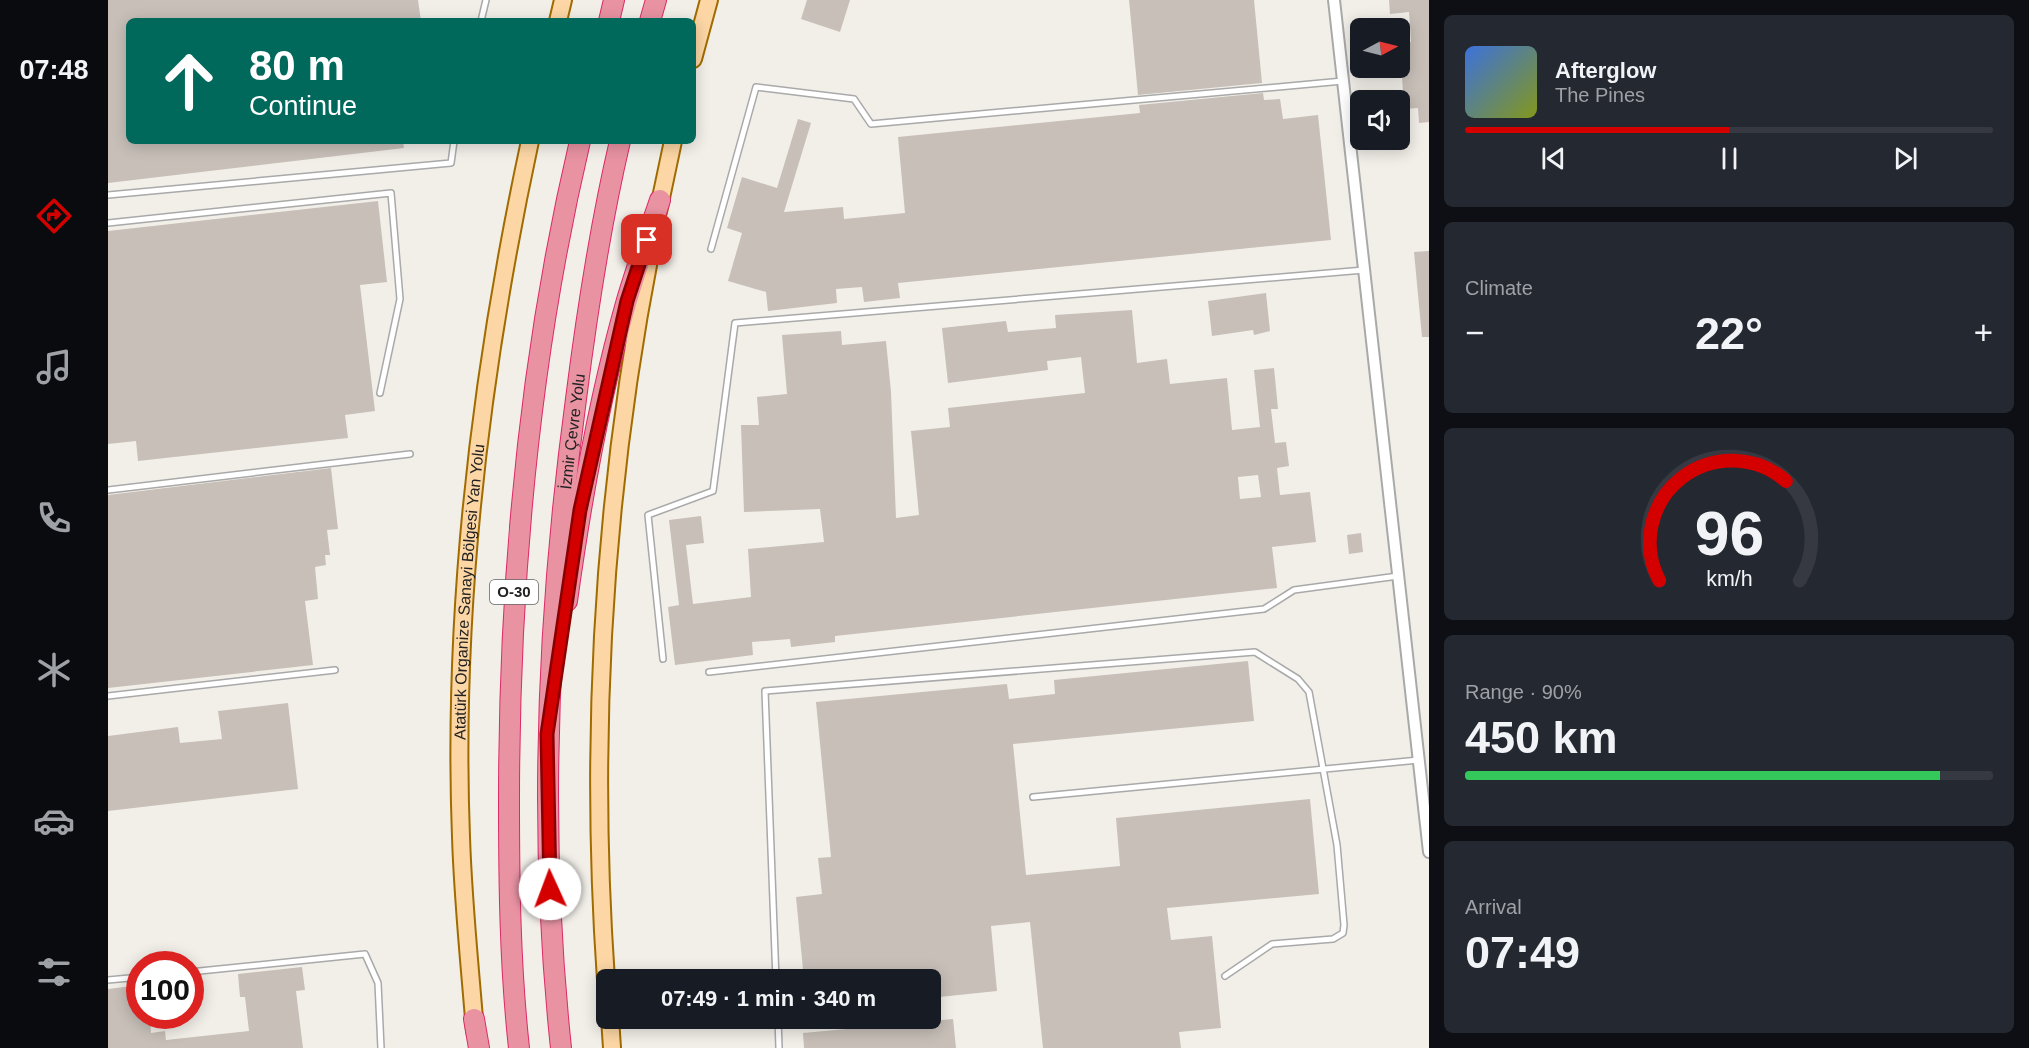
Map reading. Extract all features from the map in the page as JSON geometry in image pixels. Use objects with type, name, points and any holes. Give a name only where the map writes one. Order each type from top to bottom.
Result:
[{"type":"highway","points":[[610,18],[614,0]]},
{"type":"highway","points":[[651,18],[656,0]]},
{"type":"highway","name":"O-30","points":[[519,1048],[509,889],[510,647],[516,557],[530,429],[549,298],[579,144]]},
{"type":"highway","name":"İzmir Çevre Yolu","points":[[561,1048],[553,953],[547,734],[558,560],[568,456],[588,306],[619,144]]},
{"type":"highway","points":[[547,734],[582,498],[627,301],[660,200]]},
{"type":"highway","points":[[474,1019],[478,1048]]},
{"type":"main road","points":[[559,18],[564,0]]},
{"type":"main road","points":[[696,48],[709,0]]},
{"type":"main road","name":"Atatürk Organize Sanayi Bölgesi Yan Yolu","points":[[474,1019],[461,837],[463,646],[469,542],[480,420],[498,303],[529,144]]},
{"type":"main road","points":[[605,969],[599,831],[599,743],[604,619],[618,458],[641,300],[672,144]]},
{"type":"main road","points":[[611,1029],[612,1048]]},
{"type":"street","points":[[1334,0],[1429,852]]},
{"type":"lane","points":[[482,18],[486,0]]},
{"type":"lane","points":[[711,249],[756,87],[854,99],[871,124],[1343,81]]},
{"type":"lane","points":[[108,195],[451,163],[454,144]]},
{"type":"lane","points":[[108,223],[391,193],[400,299],[380,393]]},
{"type":"lane","points":[[663,659],[648,515],[713,492],[735,323],[1364,270]]},
{"type":"lane","points":[[108,490],[410,454]]},
{"type":"lane","points":[[709,672],[1264,609],[1294,590],[1398,576]]},
{"type":"lane","points":[[776,969],[765,691],[1255,652],[1298,680],[1308,693],[1337,845],[1344,933],[1333,939],[1272,944],[1225,976]]},
{"type":"lane","points":[[108,696],[335,670]]},
{"type":"lane","points":[[1033,797],[1419,760]]},
{"type":"lane","points":[[204,971],[365,954],[378,983],[381,1048]]},
{"type":"lane","points":[[108,980],[126,978]]},
{"type":"lane","points":[[778,1029],[779,1048]]},
{"type":"building","points":[[108,0],[418,0],[421,18],[126,18],[126,144],[403,144],[404,148],[108,183]]},
{"type":"building","points":[[807,0],[850,0],[840,32],[801,19]]},
{"type":"building","points":[[1129,0],[1254,0],[1262,83],[1138,95]]},
{"type":"building","points":[[1389,0],[1429,0],[1429,122],[1419,123],[1418,108],[1410,109],[1410,90],[1403,90],[1402,78],[1410,78],[1409,12],[1390,14]]},
{"type":"building","points":[[1263,93],[1264,100],[1280,99],[1283,119],[1318,115],[1331,240],[898,283],[900,298],[864,302],[862,287],[836,289],[837,303],[768,311],[766,292],[728,281],[742,233],[727,228],[742,177],[777,188],[798,119],[811,123],[784,212],[843,207],[844,219],[905,213],[898,137],[1140,113],[1139,105]]},
{"type":"building","points":[[378,201],[387,282],[360,285],[375,411],[345,415],[348,438],[138,461],[136,441],[108,444],[108,231]]},
{"type":"building","points":[[1429,251],[1429,337],[1422,337],[1414,252]]},
{"type":"building","points":[[1266,293],[1270,331],[1254,335],[1253,330],[1212,336],[1208,301]]},
{"type":"building","points":[[1132,310],[1137,363],[1167,359],[1170,384],[1227,378],[1232,430],[1260,427],[1254,370],[1274,368],[1278,409],[1271,409],[1275,443],[1286,442],[1289,466],[1277,468],[1280,495],[1310,492],[1316,542],[1272,547],[1277,588],[835,636],[835,642],[791,647],[790,639],[752,642],[753,655],[675,665],[668,607],[679,605],[669,520],[701,516],[704,543],[686,545],[693,604],[751,597],[748,549],[824,542],[820,509],[744,512],[741,425],[759,425],[757,397],[787,394],[782,335],[841,331],[842,345],[886,341],[891,392],[896,518],[919,515],[911,431],[950,427],[948,408],[1085,393],[1081,357],[1047,361],[1048,370],[948,383],[942,328],[1006,321],[1008,332],[1056,328],[1055,315]],"holes":[[[1258,475],[1261,497],[1240,499],[1238,477]]]},
{"type":"building","points":[[331,468],[338,529],[327,530],[330,555],[325,555],[326,565],[315,567],[318,599],[305,601],[313,665],[108,688],[108,495]]},
{"type":"building","points":[[1361,533],[1363,552],[1349,554],[1347,535]]},
{"type":"building","points":[[1248,661],[1254,721],[1013,744],[1026,875],[1120,866],[1116,818],[1310,799],[1319,894],[1167,908],[1171,940],[1212,936],[1221,1028],[1179,1032],[1181,1048],[1043,1048],[1030,922],[991,926],[997,991],[941,997],[941,969],[803,969],[796,897],[822,894],[818,858],[831,857],[816,702],[1007,684],[1009,699],[1055,694],[1054,680]]},
{"type":"building","points":[[288,703],[298,789],[108,811],[108,736],[178,727],[180,743],[222,739],[218,711]]},
{"type":"building","points":[[302,967],[305,990],[296,991],[303,1048],[108,1048],[108,989],[126,987],[126,1029],[151,1029],[151,1033],[165,1031],[166,1040],[249,1031],[245,997],[240,997],[238,974]]},
{"type":"building","points":[[953,1019],[956,1048],[804,1048],[803,1033],[846,1029],[941,1029],[941,1020]]},
{"type":"route","points":[[550,889],[547,734],[580,510],[627,301],[647,240]]}]
